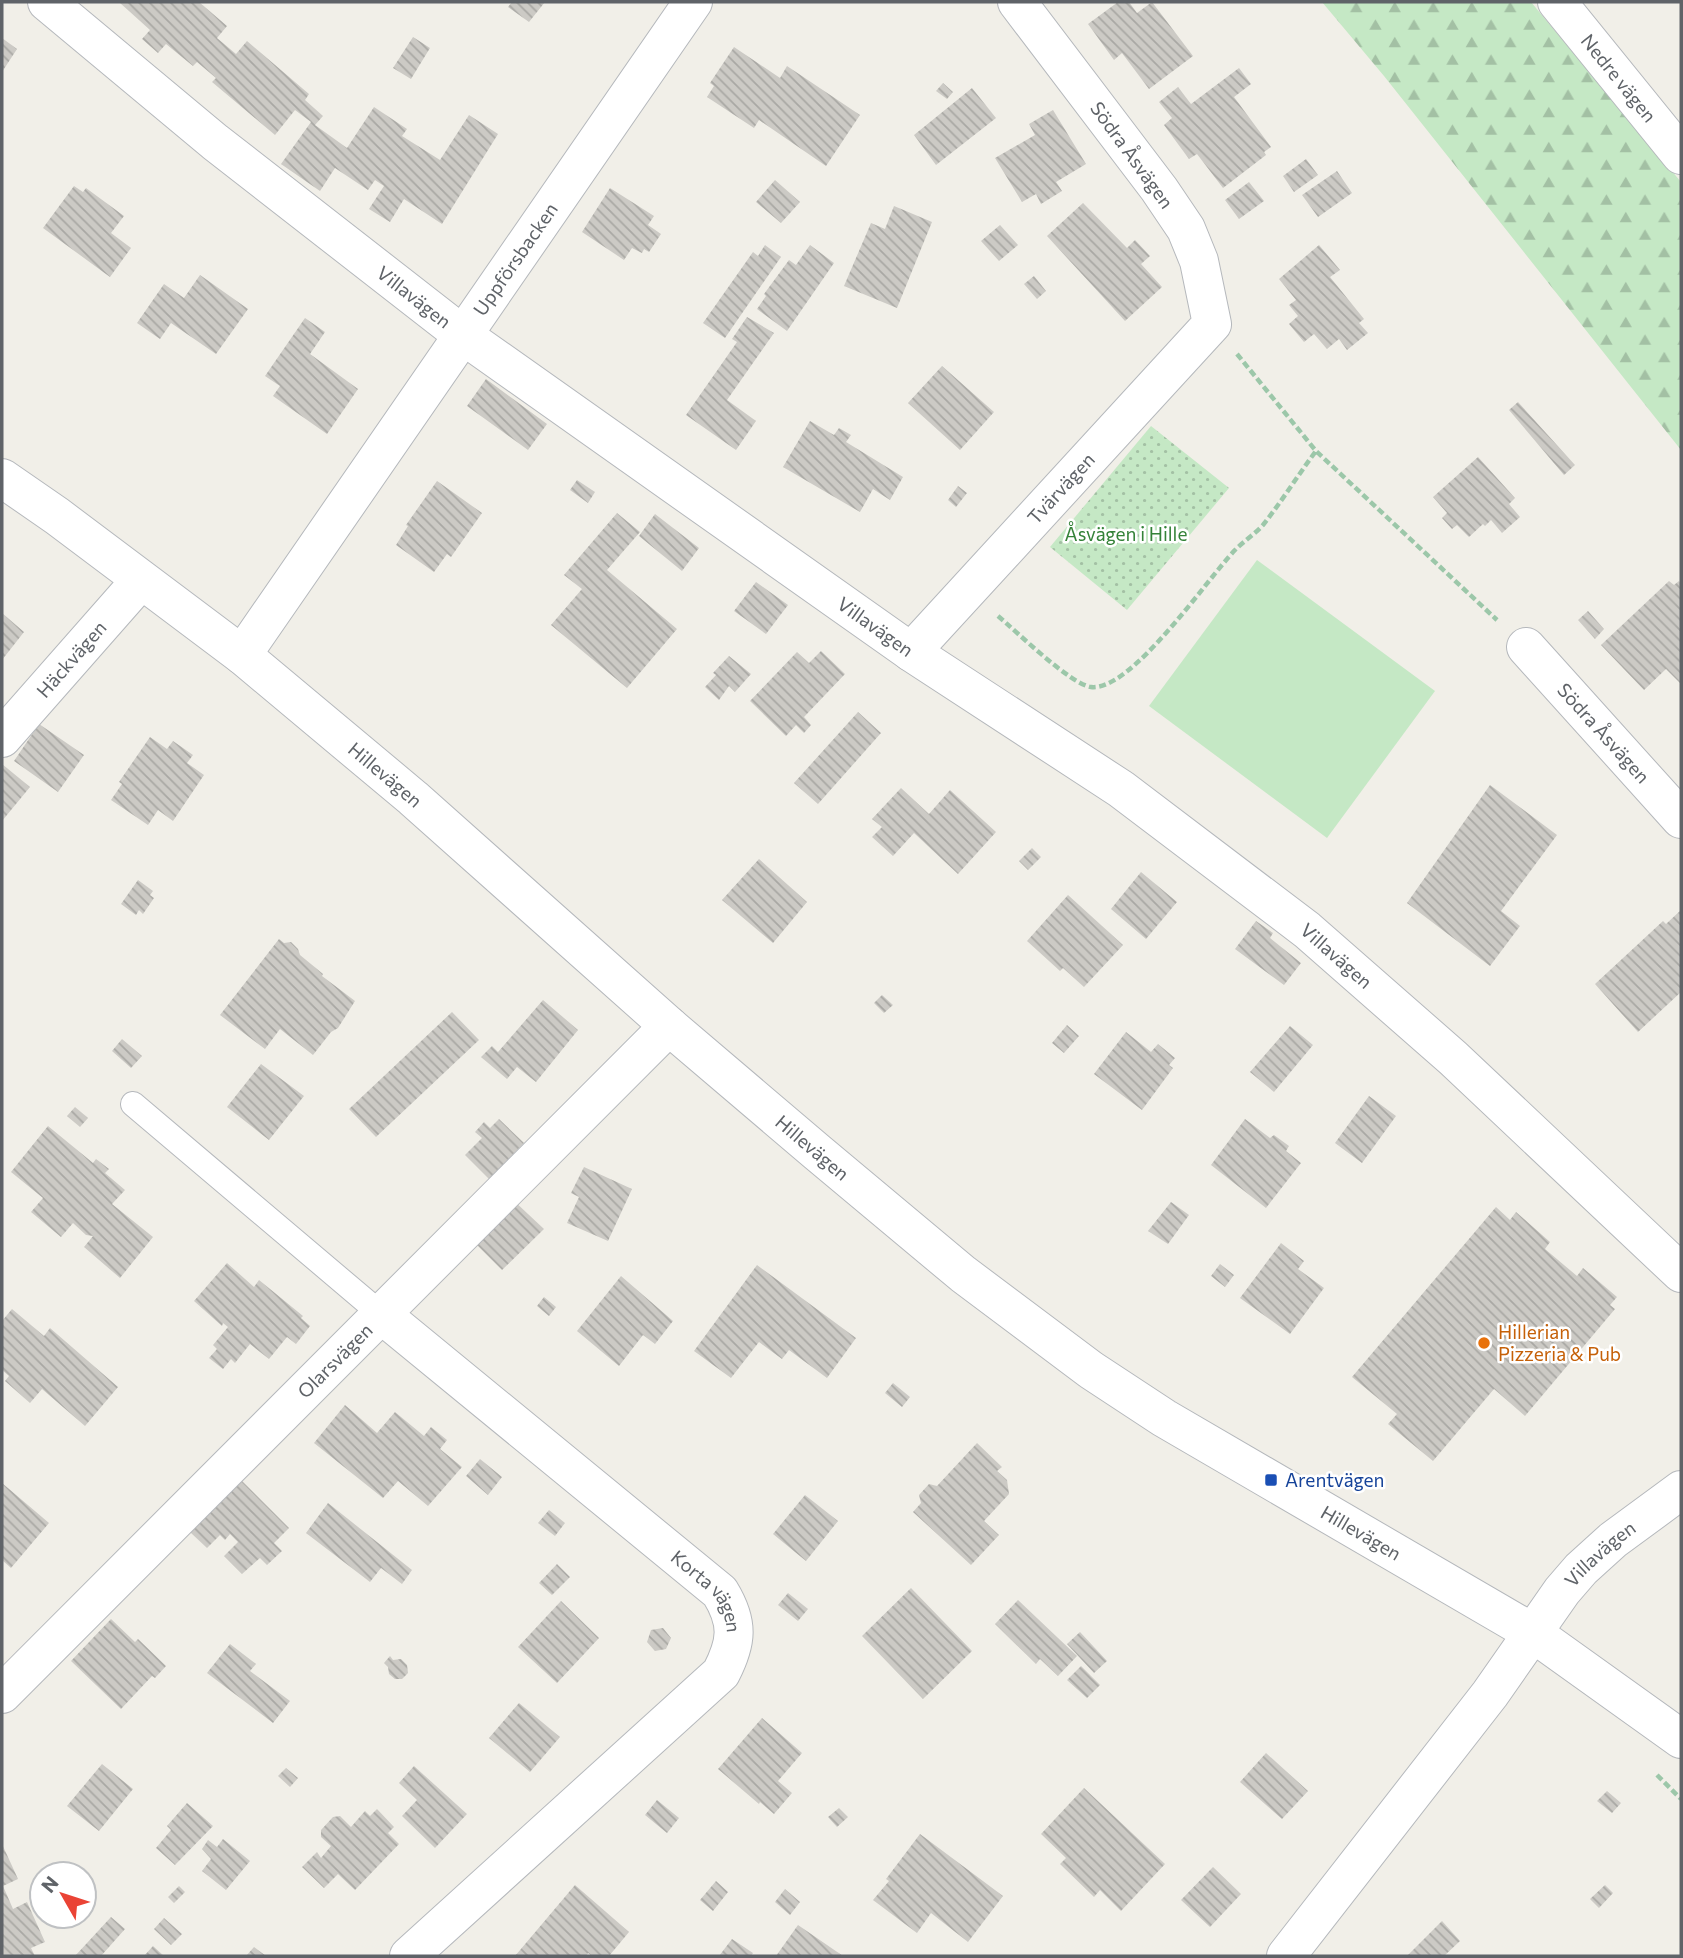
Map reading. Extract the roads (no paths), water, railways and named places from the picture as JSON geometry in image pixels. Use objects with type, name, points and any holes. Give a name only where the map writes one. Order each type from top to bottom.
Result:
[{"type":"street","name":"Villavägen","points":[[47,2],[215,142],[464,336],[911,652],[1121,789],[1307,930],[1453,1058],[1681,1273]]},
{"type":"street","name":"Uppförsbacken","points":[[242,655],[692,2]]},
{"type":"street","name":"Södra Åsvägen","points":[[1017,2],[1186,229],[1199,261],[1212,324]]},
{"type":"street","name":"Nedre vägen","points":[[1557,2],[1681,155]]},
{"type":"street","name":"Tvärvägen","points":[[911,652],[1212,324]]},
{"type":"street","name":"Hillevägen","points":[[2,478],[242,655],[414,798],[669,1026],[963,1274],[1091,1370],[1164,1418],[1533,1633],[1681,1739]]},
{"type":"street","name":"Häckvägen","points":[[2,738],[141,580]]},
{"type":"street","name":"Södra Åsvägen","points":[[1526,647],[1681,819]]},
{"type":"street","name":"Olarsvägen","points":[[2,1694],[669,1026]]},
{"type":"street","name":"Korta vägen","points":[[381,1314],[720,1592],[730,1608],[734,1628],[732,1651],[721,1673],[409,1956]]},
{"type":"street","name":"Villavägen","points":[[1533,1633],[1581,1569],[1613,1540],[1681,1490]]},
{"type":"street","points":[[1286,1956],[1490,1694],[1533,1633]]},
{"type":"lane","points":[[133,1104],[381,1314]]},
{"type":"place","name":"Hillerian Pizzeria & Pub","points":[[1484,1343]]},
{"type":"place","name":"Arentvägen","points":[[1271,1480]]},
{"type":"park label","name":"Åsvägen i Hille","points":[[1126,534]]}]
